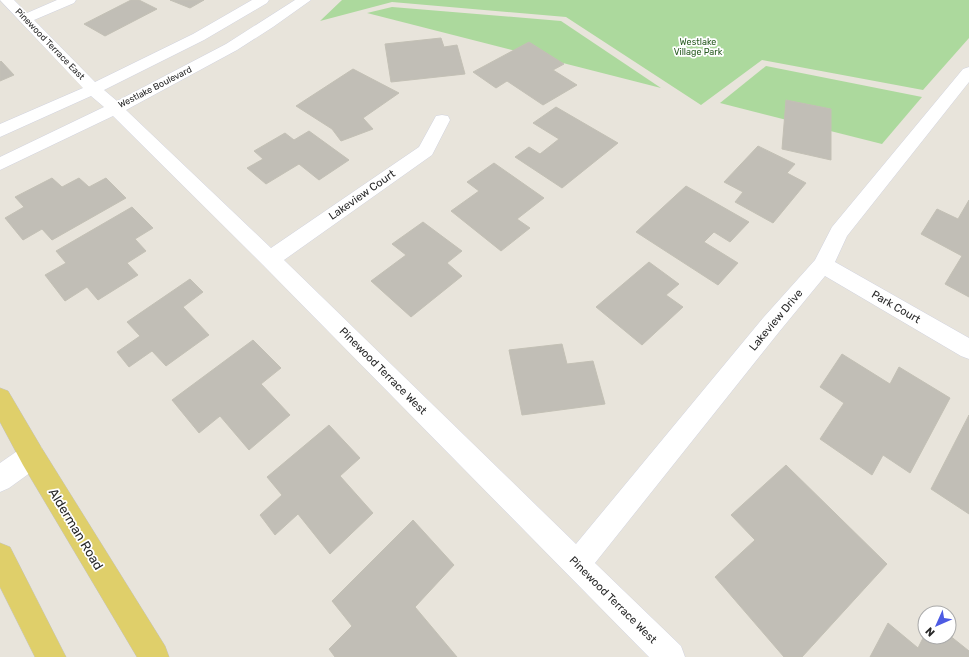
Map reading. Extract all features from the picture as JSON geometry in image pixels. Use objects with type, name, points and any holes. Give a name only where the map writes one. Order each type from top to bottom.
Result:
[{"type":"main road","name":"Alderman Road","points":[[0,400],[32,456],[154,657]]},
{"type":"main road","points":[[0,557],[51,657]]},
{"type":"street","name":"Pinewood Terrace East","points":[[6,0],[93,89]]},
{"type":"street","points":[[25,19],[69,0]]},
{"type":"street","points":[[0,132],[161,58],[236,17],[262,0]]},
{"type":"street","name":"Westlake Boulevard","points":[[0,164],[115,108],[256,34],[304,0]]},
{"type":"street","name":"Lakeview Drive","points":[[577,564],[771,325],[823,264],[839,232],[905,149],[966,82]]},
{"type":"street","name":"Pinewood Terrace West","points":[[93,89],[115,108],[270,259],[670,657]]},
{"type":"street","name":"Lakeview Court","points":[[270,259],[426,151],[442,120]]},
{"type":"street","name":"Park Court","points":[[823,264],[969,349]]},
{"type":"street","points":[[0,479],[32,456]]},
{"type":"green space","name":"Westlake Village Park","points":[[342,0],[969,0],[969,38],[923,90],[762,60],[701,105],[566,17],[392,2],[320,21]]},
{"type":"green space","points":[[392,7],[561,21],[661,88],[367,13]]},
{"type":"green space","points":[[766,66],[922,97],[882,144],[720,103]]},
{"type":"building","points":[[131,0],[139,0],[157,9],[105,36],[84,24]]},
{"type":"building","points":[[170,0],[204,0],[190,8]]},
{"type":"building","points":[[441,38],[444,47],[457,45],[465,74],[391,82],[385,44]]},
{"type":"building","points":[[529,42],[564,64],[553,70],[577,85],[543,105],[507,81],[496,88],[473,72]]},
{"type":"building","points":[[1,61],[14,75],[0,81],[0,62]]},
{"type":"building","points":[[353,69],[399,93],[363,118],[373,129],[341,141],[332,129],[296,106]]},
{"type":"building","points":[[786,100],[831,109],[831,160],[782,149]]},
{"type":"building","points":[[556,107],[618,143],[562,188],[515,157],[529,147],[540,154],[559,139],[533,123]]},
{"type":"building","points":[[309,131],[349,160],[319,180],[299,164],[266,184],[247,168],[263,159],[254,151],[285,133],[294,140]]},
{"type":"building","points":[[758,146],[795,164],[787,173],[806,183],[773,223],[735,202],[743,192],[724,182]]},
{"type":"building","points":[[494,163],[544,198],[517,219],[530,228],[501,251],[451,211],[479,191],[467,182]]},
{"type":"building","points":[[52,178],[62,187],[79,178],[89,187],[106,178],[126,198],[52,240],[42,229],[23,240],[5,218],[24,207],[15,197]]},
{"type":"building","points":[[686,186],[749,222],[730,242],[714,232],[704,242],[738,263],[718,285],[636,232]]},
{"type":"building","points":[[969,200],[969,297],[945,284],[962,256],[921,234],[937,209],[958,219]]},
{"type":"building","points":[[132,207],[153,228],[135,239],[146,251],[127,263],[138,275],[98,300],[87,287],[65,301],[45,275],[66,263],[56,251]]},
{"type":"building","points":[[423,222],[462,251],[447,263],[462,276],[411,317],[371,281],[406,255],[392,244]]},
{"type":"building","points":[[649,262],[679,284],[666,295],[683,307],[642,345],[596,307]]},
{"type":"building","points":[[190,279],[203,292],[183,307],[209,335],[166,366],[152,351],[129,367],[117,352],[140,336],[127,322]]},
{"type":"building","points":[[253,340],[281,368],[261,384],[290,415],[249,450],[220,416],[199,433],[172,400]]},
{"type":"building","points":[[562,344],[567,364],[593,361],[605,404],[522,415],[509,350]]},
{"type":"building","points":[[842,354],[890,384],[899,367],[950,398],[910,473],[883,455],[872,475],[820,439],[844,403],[820,387]]},
{"type":"building","points":[[969,415],[969,514],[931,489]]},
{"type":"building","points":[[329,425],[360,458],[340,476],[373,513],[330,554],[298,514],[275,535],[260,515],[282,495],[267,477]]},
{"type":"building","points":[[786,465],[887,564],[802,657],[784,657],[715,577],[755,540],[731,515]]},
{"type":"building","points":[[413,520],[454,565],[415,607],[457,657],[335,657],[329,649],[352,626],[332,601]]},
{"type":"building","points":[[888,623],[918,648],[920,645],[957,645],[957,641],[969,651],[969,657],[870,657]]}]
